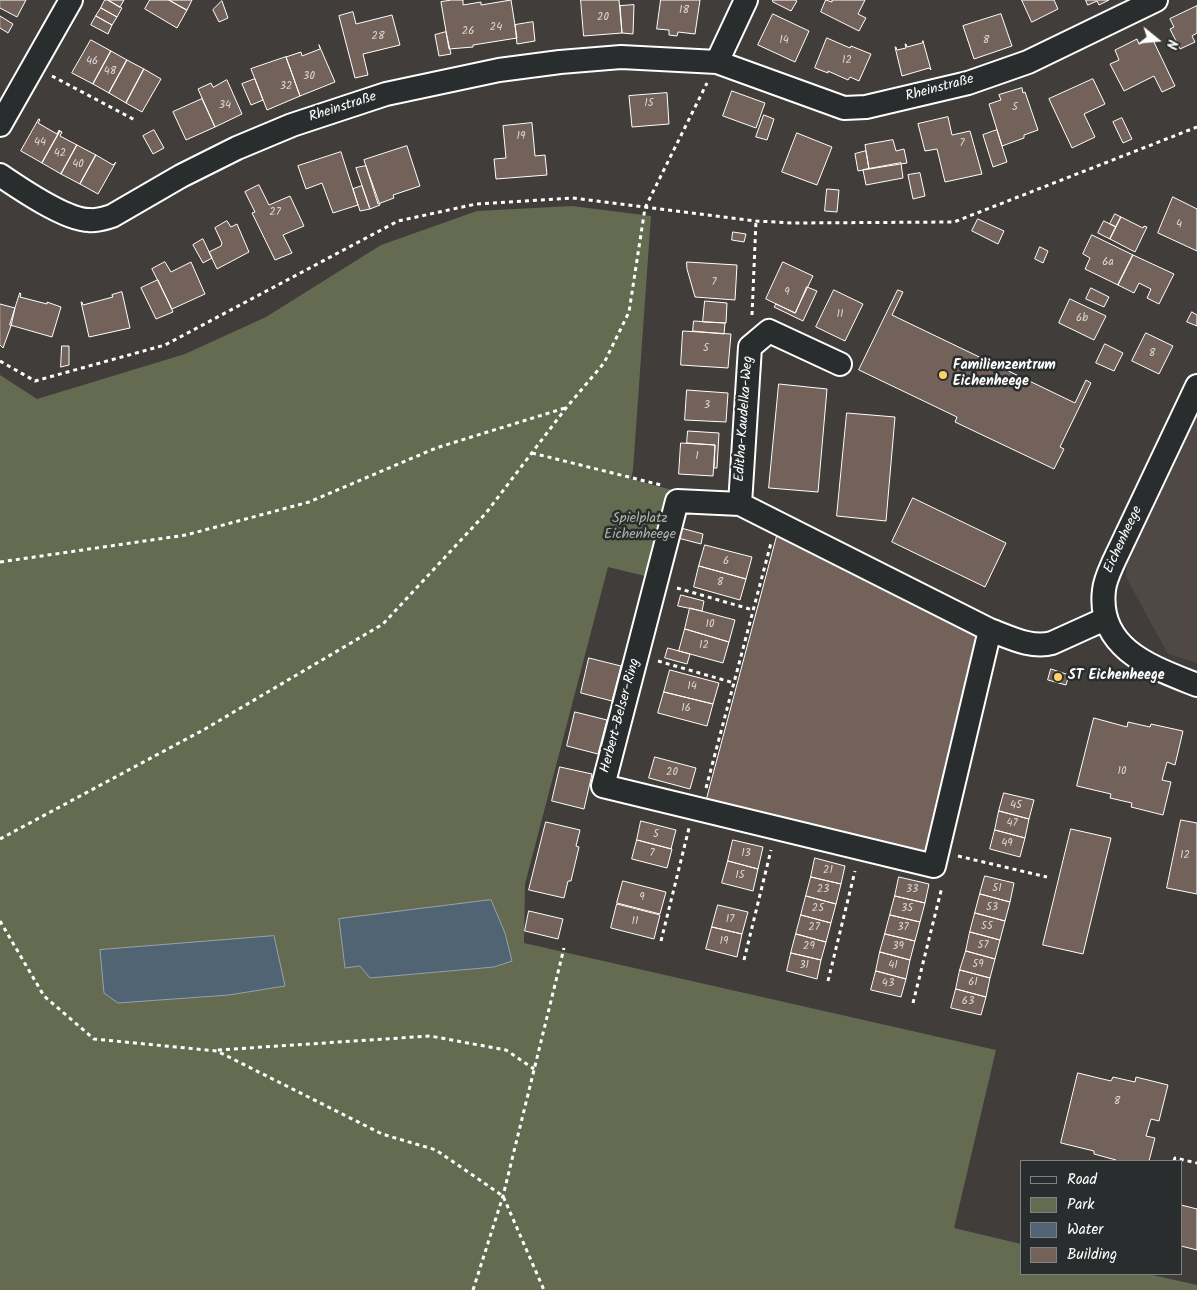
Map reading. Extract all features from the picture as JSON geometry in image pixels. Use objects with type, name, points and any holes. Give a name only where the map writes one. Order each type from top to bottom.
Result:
[{"type":"street","points":[[0,125],[71,0]]},
{"type":"street","points":[[717,62],[746,0]]},
{"type":"street","name":"Rheinstraße","points":[[0,175],[15,186],[65,213],[89,220],[100,219],[112,216],[181,176],[237,148],[292,125],[386,94],[499,70],[621,57],[717,62],[844,108],[866,107],[968,83],[1028,62],[1156,0]]},
{"type":"street","name":"Editha-Kaudelka-Weg","points":[[740,504],[750,347],[769,331],[840,364]]},
{"type":"street","name":"Eichenheege","points":[[1197,386],[1106,580],[1104,590],[1105,619],[1119,644],[1156,669],[1197,685]]},
{"type":"street","points":[[677,501],[740,504],[990,630],[1032,644],[1045,645],[1105,619]]},
{"type":"street","name":"Herbert-Belser-Ring","points":[[677,501],[603,786],[861,848],[935,858]]},
{"type":"street","points":[[935,858],[990,630]]},
{"type":"path","points":[[0,839],[205,729],[383,624],[486,513],[566,408],[604,363],[629,312],[645,208],[717,62]]},
{"type":"path","points":[[34,67],[135,120]]},
{"type":"path","points":[[0,361],[35,381],[166,345],[398,221],[476,204],[572,198],[645,208],[793,223],[954,222],[1197,127]]},
{"type":"path","points":[[750,347],[756,220]]},
{"type":"path","points":[[0,562],[186,535],[300,504],[436,448],[566,408]]},
{"type":"path","points":[[532,453],[672,487],[677,501]]},
{"type":"path","points":[[661,941],[734,683],[776,523]]},
{"type":"path","points":[[656,582],[753,610]]},
{"type":"path","points":[[637,656],[734,683]]},
{"type":"path","points":[[744,960],[777,828]]},
{"type":"path","points":[[828,981],[861,848]]},
{"type":"path","points":[[913,1004],[942,885],[935,858],[1047,877]]},
{"type":"path","points":[[0,921],[44,996],[94,1038],[218,1050],[430,1036],[506,1050],[534,1069]]},
{"type":"path","points":[[473,1290],[503,1196],[564,948]]},
{"type":"path","points":[[218,1050],[382,1134],[436,1150],[503,1196],[544,1290]]},
{"type":"path","points":[[1174,1160],[1175,1158],[1197,1163]]},
{"type":"shaded area","points":[[1197,404],[1197,663],[1168,654],[1126,577],[1127,558]]},
{"type":"green space","name":"Spielplatz Eichenheege","points":[[572,206],[651,216],[631,479],[672,490],[649,577],[608,567],[525,884],[524,943],[996,1050],[954,1228],[1020,1244],[1020,1275],[1152,1275],[1197,1285],[1197,1290],[0,1290],[0,375],[37,399],[185,354],[266,317],[381,245],[477,211]],"holes":[[[491,901],[505,933],[512,961],[494,967],[371,978],[360,966],[345,968]],[[285,986],[229,995],[118,1003]]]},
{"type":"water","points":[[491,900],[505,933],[512,961],[494,967],[370,978],[360,966],[345,968],[339,919]]},
{"type":"water","points":[[274,936],[285,986],[229,995],[118,1003],[104,993],[100,950]]},
{"type":"building","points":[[0,0],[26,0],[17,17],[0,8]]},
{"type":"building","points":[[105,0],[122,8],[117,17],[101,8]]},
{"type":"building","points":[[108,0],[124,0],[120,7]]},
{"type":"building","points":[[150,0],[169,0],[187,10],[177,28],[145,9]]},
{"type":"building","points":[[169,0],[192,0],[187,10]]},
{"type":"building","points":[[463,0],[463,5],[481,2],[481,5],[511,0],[517,38],[473,45],[473,47],[449,49],[441,2]]},
{"type":"building","points":[[581,0],[619,0],[622,33],[584,36]]},
{"type":"building","points":[[661,0],[700,0],[695,34],[678,32],[677,36],[669,35],[669,30],[657,29]]},
{"type":"building","points":[[773,0],[797,1],[791,11],[773,2]]},
{"type":"building","points":[[826,0],[832,2],[832,0],[865,0],[858,14],[866,18],[859,31],[821,12]]},
{"type":"building","points":[[1022,0],[1054,0],[1058,9],[1032,22]]},
{"type":"building","points":[[1086,0],[1109,0],[1099,5],[1097,1],[1088,5]]},
{"type":"building","points":[[222,1],[228,18],[219,22],[213,10]]},
{"type":"building","points":[[634,5],[633,34],[622,33],[620,6]]},
{"type":"building","points":[[1197,6],[1197,33],[1192,36],[1195,42],[1180,49],[1170,29],[1174,27],[1170,19]]},
{"type":"building","points":[[101,8],[117,17],[112,25],[96,16]]},
{"type":"building","points":[[353,12],[356,24],[392,15],[400,45],[363,54],[368,75],[355,78],[339,16]]},
{"type":"building","points":[[773,14],[809,31],[795,62],[758,45]]},
{"type":"building","points":[[1001,14],[1012,46],[974,59],[963,26]]},
{"type":"building","points":[[0,16],[13,24],[8,33],[0,28]]},
{"type":"building","points":[[96,16],[112,25],[108,34],[91,25]]},
{"type":"building","points":[[533,22],[535,41],[517,44],[515,25]]},
{"type":"building","points":[[446,32],[451,54],[439,56],[435,35]]},
{"type":"building","points":[[827,38],[850,48],[851,46],[871,54],[859,81],[850,77],[848,80],[828,71],[828,73],[815,68]]},
{"type":"building","points":[[1152,38],[1175,86],[1162,92],[1154,76],[1124,91],[1110,64],[1119,60],[1115,50],[1137,39],[1139,44]]},
{"type":"building","points":[[91,40],[111,51],[93,84],[72,73]]},
{"type":"building","points":[[923,41],[931,70],[929,68],[902,76],[895,47],[897,50],[906,48],[905,44],[907,47],[922,43]]},
{"type":"building","points":[[319,45],[335,82],[300,96],[286,57],[301,52],[302,56],[320,49]]},
{"type":"building","points":[[111,51],[127,60],[109,93],[93,84]]},
{"type":"building","points":[[286,57],[300,96],[267,110],[251,69]]},
{"type":"building","points":[[127,60],[144,69],[126,103],[109,93]]},
{"type":"building","points":[[144,69],[161,79],[142,112],[126,103]]},
{"type":"building","points":[[255,79],[263,100],[251,105],[242,84]]},
{"type":"building","points":[[1093,79],[1105,104],[1084,114],[1095,137],[1072,148],[1049,99]]},
{"type":"building","points":[[227,80],[242,114],[215,127],[198,89],[211,83],[213,87]]},
{"type":"building","points":[[1022,88],[1038,130],[1024,135],[1024,138],[1002,146],[989,104],[1001,100],[999,95]]},
{"type":"building","points":[[732,91],[765,103],[756,128],[723,116]]},
{"type":"building","points":[[667,93],[669,124],[632,127],[629,96]]},
{"type":"building","points":[[202,99],[215,127],[186,140],[173,112]]},
{"type":"building","points":[[764,115],[774,119],[767,140],[756,137]]},
{"type":"building","points":[[948,117],[952,135],[970,131],[982,174],[945,182],[937,149],[925,151],[918,124]]},
{"type":"building","points":[[1122,118],[1132,139],[1123,143],[1113,122]]},
{"type":"building","points":[[39,119],[38,123],[57,134],[60,131],[42,163],[21,151]]},
{"type":"building","points":[[532,123],[535,156],[545,155],[547,175],[496,179],[494,159],[506,158],[503,126]]},
{"type":"building","points":[[154,130],[164,148],[153,154],[143,136]]},
{"type":"building","points":[[997,130],[1007,162],[993,167],[983,135]]},
{"type":"building","points":[[60,131],[62,132],[60,136],[77,145],[61,174],[42,163]]},
{"type":"building","points":[[797,133],[832,147],[817,185],[782,172]]},
{"type":"building","points":[[893,140],[896,151],[904,149],[907,163],[869,169],[865,145]]},
{"type":"building","points":[[77,145],[96,155],[80,184],[61,174]]},
{"type":"building","points":[[407,146],[420,186],[393,195],[394,198],[378,204],[364,160]]},
{"type":"building","points":[[866,151],[869,169],[858,171],[855,154]]},
{"type":"building","points":[[341,152],[358,205],[333,213],[322,183],[306,189],[298,166]]},
{"type":"building","points":[[96,155],[113,165],[116,162],[98,194],[80,184]]},
{"type":"building","points":[[901,163],[903,178],[866,185],[863,170]]},
{"type":"building","points":[[366,166],[380,205],[370,209],[356,168]]},
{"type":"building","points":[[920,173],[925,196],[913,199],[908,175]]},
{"type":"building","points":[[259,185],[269,205],[290,196],[304,226],[283,235],[292,253],[275,260],[252,213],[255,212],[245,192]]},
{"type":"building","points":[[362,186],[370,209],[360,211],[353,189]]},
{"type":"building","points":[[827,189],[839,190],[837,212],[825,211]]},
{"type":"building","points":[[1173,197],[1197,209],[1197,251],[1158,233]]},
{"type":"building","points":[[1115,214],[1121,217],[1116,227],[1110,224]]},
{"type":"building","points":[[1121,217],[1143,228],[1144,226],[1147,227],[1135,252],[1110,239]]},
{"type":"building","points":[[978,219],[1004,231],[998,244],[972,231]]},
{"type":"building","points":[[227,221],[231,227],[237,224],[249,252],[217,269],[209,252],[221,246],[222,243],[215,228]]},
{"type":"building","points":[[1104,221],[1116,227],[1110,239],[1098,233]]},
{"type":"building","points":[[733,232],[746,234],[744,242],[732,240]]},
{"type":"building","points":[[1092,235],[1133,255],[1118,285],[1085,269],[1090,258],[1083,254]]},
{"type":"building","points":[[203,239],[212,258],[203,263],[193,245]]},
{"type":"building","points":[[1040,247],[1048,251],[1043,263],[1035,259]]},
{"type":"building","points":[[1133,255],[1174,274],[1159,304],[1147,298],[1151,289],[1139,283],[1134,293],[1118,285]]},
{"type":"building","points":[[165,262],[171,272],[191,262],[205,294],[172,309],[152,269]]},
{"type":"building","points":[[687,262],[737,265],[735,300],[695,297],[687,269]]},
{"type":"building","points":[[783,262],[813,276],[795,313],[766,299]]},
{"type":"building","points":[[158,280],[173,312],[156,319],[141,288]]},
{"type":"building","points":[[807,287],[817,291],[803,321],[774,307],[776,304],[795,313]]},
{"type":"building","points":[[1091,288],[1109,297],[1104,307],[1086,299]]},
{"type":"building","points":[[834,290],[863,304],[845,341],[816,327]]},
{"type":"building","name":"Familienzentrum Eichenheege","points":[[898,290],[903,292],[892,315],[1075,403],[1086,380],[1091,383],[1060,447],[1064,449],[1054,469],[955,422],[957,417],[859,370]]},
{"type":"building","points":[[122,292],[130,328],[89,337],[81,302],[83,305],[113,297],[112,295]]},
{"type":"building","points":[[20,293],[20,297],[47,304],[47,302],[61,307],[52,337],[10,325]]},
{"type":"building","points":[[1070,299],[1106,316],[1094,340],[1059,323]]},
{"type":"building","points":[[705,301],[727,303],[726,323],[703,322]]},
{"type":"building","points":[[0,304],[15,308],[3,348],[0,345]]},
{"type":"building","points":[[1192,312],[1197,315],[1197,326],[1187,322]]},
{"type":"building","points":[[694,321],[725,323],[724,334],[693,331]]},
{"type":"building","points":[[683,331],[731,334],[728,368],[681,365]]},
{"type":"building","points":[[1146,333],[1173,346],[1159,374],[1132,361]]},
{"type":"building","points":[[1105,344],[1123,353],[1114,371],[1096,363]]},
{"type":"building","points":[[62,346],[69,346],[69,365],[61,367]]},
{"type":"building","points":[[779,384],[827,389],[818,492],[769,488]]},
{"type":"building","points":[[687,390],[728,393],[726,422],[685,420]]},
{"type":"building","points":[[847,413],[895,417],[886,521],[837,516]]},
{"type":"building","points":[[688,431],[719,433],[717,468],[714,468],[715,445],[687,443]]},
{"type":"building","points":[[681,443],[715,445],[713,476],[679,474]]},
{"type":"building","points":[[913,498],[1006,543],[985,587],[892,542]]},
{"type":"building","points":[[681,528],[703,534],[701,544],[678,538]]},
{"type":"building","points":[[777,536],[977,633],[926,855],[706,802]]},
{"type":"building","points":[[705,545],[752,557],[746,579],[699,566]]},
{"type":"building","points":[[699,566],[746,579],[740,600],[694,587]]},
{"type":"building","points":[[681,595],[704,601],[702,611],[678,606]]},
{"type":"building","points":[[690,608],[735,620],[729,642],[685,629]]},
{"type":"building","points":[[685,629],[729,642],[723,663],[679,651]]},
{"type":"building","points":[[668,648],[690,654],[687,664],[665,658]]},
{"type":"building","points":[[589,658],[621,666],[612,701],[581,693]]},
{"type":"building","name":"ST Eichenheege","points":[[1051,669],[1069,675],[1066,685],[1048,680]]},
{"type":"building","points":[[670,670],[719,683],[713,704],[664,692]]},
{"type":"building","points":[[664,692],[713,704],[707,726],[658,713]]},
{"type":"building","points":[[575,712],[607,720],[598,754],[567,746]]},
{"type":"building","points":[[1094,718],[1127,727],[1128,722],[1150,727],[1151,724],[1183,731],[1175,765],[1167,762],[1162,780],[1171,782],[1163,815],[1131,807],[1132,803],[1110,798],[1111,794],[1077,786]]},
{"type":"building","points":[[655,757],[696,768],[690,789],[649,778]]},
{"type":"building","points":[[560,767],[592,774],[584,809],[552,801]]},
{"type":"building","points":[[1004,793],[1034,800],[1029,819],[999,811]]},
{"type":"building","points":[[999,811],[1029,819],[1025,838],[995,830]]},
{"type":"building","points":[[1181,820],[1197,823],[1197,894],[1167,888]]},
{"type":"building","points":[[641,821],[676,830],[671,849],[637,840]]},
{"type":"building","points":[[546,822],[580,830],[576,846],[579,847],[571,881],[568,881],[564,898],[529,890]]},
{"type":"building","points":[[1071,829],[1111,838],[1083,954],[1043,945]]},
{"type":"building","points":[[995,830],[1025,838],[1020,857],[990,849]]},
{"type":"building","points":[[637,840],[672,849],[667,868],[632,859]]},
{"type":"building","points":[[733,840],[763,847],[758,869],[728,861]]},
{"type":"building","points":[[815,858],[845,866],[841,884],[811,877]]},
{"type":"building","points":[[728,861],[758,869],[753,891],[722,883]]},
{"type":"building","points":[[985,876],[1014,883],[1010,902],[980,894]]},
{"type":"building","points":[[811,877],[841,884],[836,904],[806,896]]},
{"type":"building","points":[[899,877],[929,884],[925,903],[895,896]]},
{"type":"building","points":[[623,881],[666,892],[660,914],[617,903]]},
{"type":"building","points":[[980,894],[1010,902],[1005,921],[975,913]]},
{"type":"building","points":[[806,896],[836,904],[831,923],[801,915]]},
{"type":"building","points":[[895,896],[925,903],[920,922],[890,915]]},
{"type":"building","points":[[617,904],[660,915],[654,939],[611,928]]},
{"type":"building","points":[[718,905],[748,912],[742,934],[712,927]]},
{"type":"building","points":[[529,911],[563,919],[558,939],[525,931]]},
{"type":"building","points":[[975,913],[1005,921],[1000,940],[970,932]]},
{"type":"building","points":[[801,915],[831,923],[826,942],[796,934]]},
{"type":"building","points":[[890,915],[920,922],[915,941],[885,934]]},
{"type":"building","points":[[712,927],[742,934],[737,957],[706,949]]},
{"type":"building","points":[[970,932],[1000,940],[995,959],[966,951]]},
{"type":"building","points":[[796,934],[826,942],[821,960],[791,953]]},
{"type":"building","points":[[885,934],[915,941],[910,960],[880,952]]},
{"type":"building","points":[[966,951],[995,959],[990,978],[960,970]]},
{"type":"building","points":[[880,952],[910,960],[906,979],[876,971]]},
{"type":"building","points":[[791,953],[821,960],[817,979],[787,971]]},
{"type":"building","points":[[960,970],[990,978],[986,997],[956,989]]},
{"type":"building","points":[[876,971],[906,979],[901,997],[871,990]]},
{"type":"building","points":[[956,989],[986,997],[981,1015],[951,1008]]},
{"type":"building","points":[[1078,1073],[1111,1081],[1113,1077],[1135,1082],[1136,1077],[1168,1085],[1159,1121],[1151,1119],[1146,1136],[1155,1138],[1149,1160],[1116,1160],[1094,1154],[1094,1151],[1061,1143]]},
{"type":"building","points":[[1182,1205],[1197,1209],[1197,1250],[1182,1246]]},
{"type":"place","name":"Familienzentrum Eichenheege","points":[[943,375]]},
{"type":"place","name":"ST Eichenheege","points":[[1058,677]]}]
